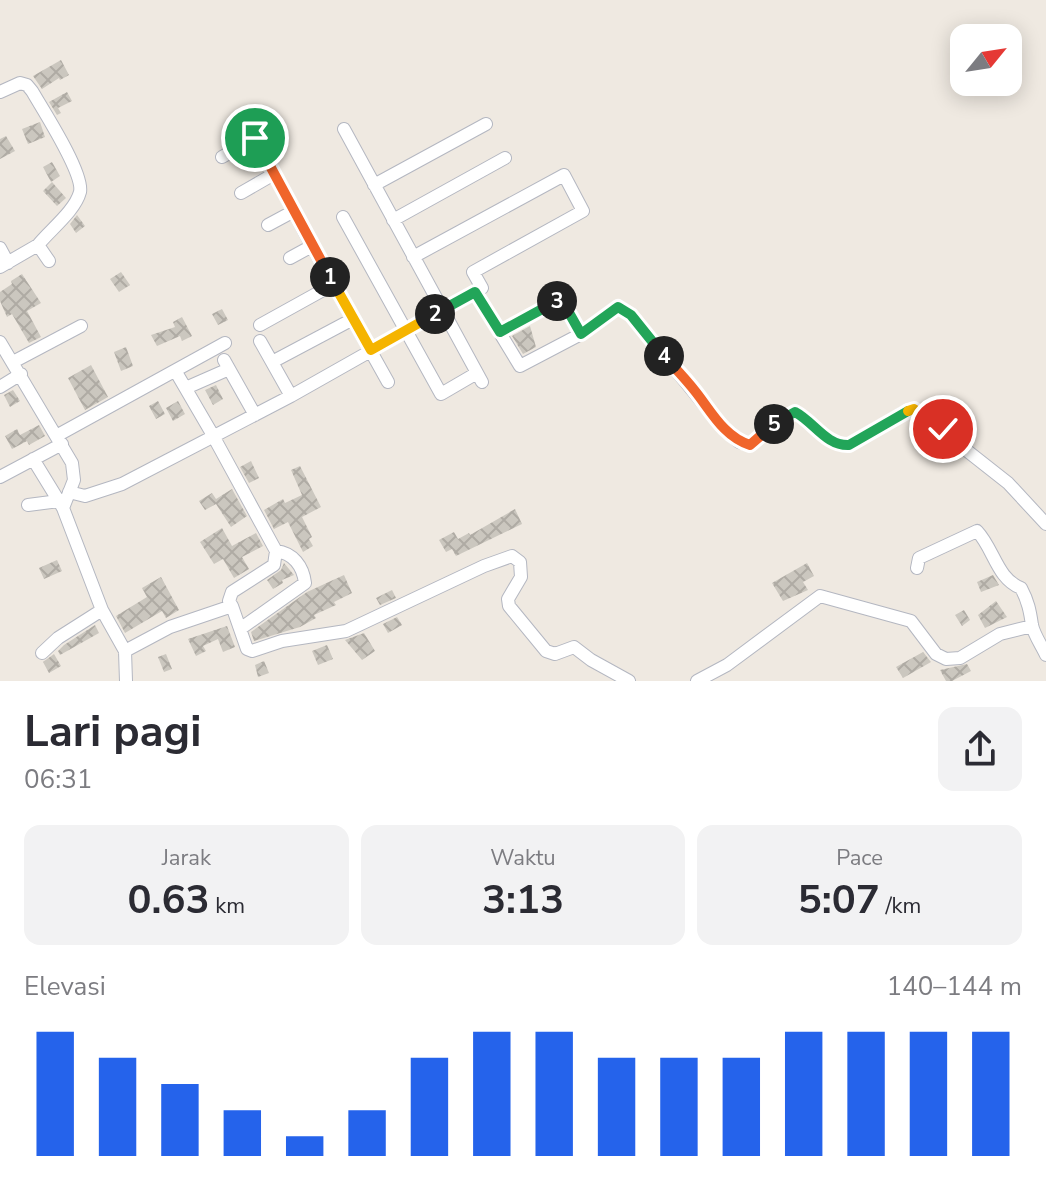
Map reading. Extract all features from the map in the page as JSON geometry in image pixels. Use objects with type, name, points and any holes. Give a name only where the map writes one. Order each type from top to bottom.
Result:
[{"type":"street","points":[[0,92],[20,83],[27,85],[71,160],[80,187],[71,207],[38,245],[4,265],[0,248]]},
{"type":"street","points":[[374,185],[486,124]]},
{"type":"street","points":[[343,217],[441,394],[480,378],[344,129]]},
{"type":"street","points":[[222,157],[255,138],[388,382]]},
{"type":"street","points":[[393,220],[505,158]]},
{"type":"street","points":[[241,193],[274,174]]},
{"type":"street","points":[[28,505],[64,501],[122,484],[291,396],[482,288],[473,272],[583,211],[564,175],[413,257]]},
{"type":"street","points":[[268,225],[294,211]]},
{"type":"street","points":[[38,245],[49,261]]},
{"type":"street","points":[[290,258],[312,246]]},
{"type":"street","points":[[260,325],[334,284]]},
{"type":"street","points":[[475,292],[518,364],[523,366],[581,334],[618,307],[626,311],[725,430],[739,442],[750,445],[769,428],[795,412],[807,418],[829,440],[839,445],[849,445],[914,409],[1008,483],[1046,524]]},
{"type":"street","points":[[500,332],[560,300],[581,334]]},
{"type":"street","points":[[272,362],[353,319]]},
{"type":"street","points":[[13,362],[81,326]]},
{"type":"street","points":[[260,341],[291,396]]},
{"type":"street","points":[[0,342],[60,439],[75,472],[64,501]]},
{"type":"street","points":[[0,477],[225,343]]},
{"type":"street","points":[[188,387],[226,365],[255,415]]},
{"type":"street","points":[[176,372],[276,551],[274,565],[232,592],[229,601],[247,649],[254,651],[282,641],[346,631],[484,566],[512,556],[520,562],[521,577],[508,599],[509,606],[546,651],[555,654],[574,647],[629,681]]},
{"type":"street","points":[[0,387],[21,374]]},
{"type":"street","points":[[33,459],[64,501],[102,610],[125,651],[126,681]]},
{"type":"street","points":[[917,568],[919,558],[977,531],[1005,579],[1021,588],[1033,617],[1032,626],[1046,655]]},
{"type":"street","points":[[240,629],[305,583],[296,560],[289,554],[276,551]]},
{"type":"street","points":[[697,681],[727,665],[820,596],[911,621],[936,654],[946,659],[960,658],[1000,634],[1032,626]]},
{"type":"street","points":[[125,651],[170,627],[232,606]]},
{"type":"street","points":[[42,653],[58,638],[102,610]]},
{"type":"building","points":[[61,60],[69,75],[42,89],[33,76]]},
{"type":"building","points":[[67,92],[72,101],[58,108],[61,113],[57,115],[49,102]]},
{"type":"building","points":[[40,122],[45,137],[28,144],[22,129]]},
{"type":"building","points":[[6,136],[15,151],[0,159],[0,139]]},
{"type":"building","points":[[52,162],[60,176],[51,182],[43,167]]},
{"type":"building","points":[[52,182],[66,198],[57,206],[43,191]]},
{"type":"building","points":[[77,215],[85,226],[76,233],[70,224]]},
{"type":"building","points":[[121,272],[130,285],[119,292],[110,279]]},
{"type":"building","points":[[22,274],[41,303],[27,311],[41,337],[29,343],[12,314],[7,317],[0,301],[0,292]]},
{"type":"building","points":[[222,309],[228,320],[218,325],[212,314]]},
{"type":"building","points":[[182,317],[192,336],[182,341],[180,336],[157,346],[151,335],[175,327],[173,322]]},
{"type":"building","points":[[530,326],[536,347],[523,354],[512,336]]},
{"type":"building","points":[[126,347],[133,366],[121,371],[114,352]]},
{"type":"building","points":[[91,365],[108,397],[85,410],[68,378]]},
{"type":"building","points":[[216,385],[223,399],[213,405],[205,390]]},
{"type":"building","points":[[13,390],[20,401],[10,407],[4,395]]},
{"type":"building","points":[[158,401],[165,414],[156,419],[149,406]]},
{"type":"building","points":[[178,401],[185,414],[173,421],[166,408]]},
{"type":"building","points":[[39,425],[45,436],[29,445],[27,441],[12,449],[5,436],[17,429],[20,435]]},
{"type":"building","points":[[251,461],[259,478],[249,483],[240,467]]},
{"type":"building","points":[[300,466],[321,507],[302,517],[313,546],[303,552],[288,522],[274,529],[264,510],[283,499],[285,503],[302,495],[291,470]]},
{"type":"building","points":[[232,489],[247,516],[231,527],[216,504],[205,510],[199,501],[212,493],[216,499]]},
{"type":"building","points":[[515,509],[522,524],[456,556],[452,549],[446,552],[439,540],[454,532],[458,539],[470,535]]},
{"type":"building","points":[[222,528],[232,546],[256,533],[263,546],[242,557],[249,569],[234,578],[223,559],[214,564],[200,542]]},
{"type":"building","points":[[57,560],[62,571],[44,579],[39,568]]},
{"type":"building","points":[[284,563],[294,575],[282,580],[283,583],[273,589],[267,580],[281,570]]},
{"type":"building","points":[[807,563],[814,576],[803,582],[808,590],[783,601],[772,583]]},
{"type":"building","points":[[344,575],[352,593],[334,602],[336,605],[314,615],[316,618],[300,627],[254,641],[251,632],[307,592]]},
{"type":"building","points":[[993,575],[999,585],[981,592],[977,582]]},
{"type":"building","points":[[161,577],[179,610],[166,618],[162,611],[125,633],[116,616],[147,597],[142,588]]},
{"type":"building","points":[[392,590],[396,598],[380,605],[376,598]]},
{"type":"building","points":[[996,601],[1007,617],[985,628],[978,615]]},
{"type":"building","points":[[964,610],[970,620],[962,626],[955,615]]},
{"type":"building","points":[[397,617],[402,625],[388,633],[383,624]]},
{"type":"building","points":[[95,625],[99,633],[60,655],[58,651],[64,645]]},
{"type":"building","points":[[227,626],[235,647],[223,652],[218,639],[203,646],[206,651],[196,656],[188,639]]},
{"type":"building","points":[[364,633],[375,651],[362,660],[345,640]]},
{"type":"building","points":[[327,645],[333,659],[318,665],[312,651]]},
{"type":"building","points":[[923,652],[931,662],[903,678],[896,667]]},
{"type":"building","points":[[54,654],[61,666],[49,673],[43,662]]},
{"type":"building","points":[[166,654],[172,669],[164,672],[158,657]]},
{"type":"building","points":[[264,661],[269,673],[258,677],[255,665]]},
{"type":"building","points":[[967,664],[971,671],[952,681],[946,681],[940,670]]},
{"type":"route","points":[[255,138],[371,350],[472,292],[479,294],[500,332],[560,300],[581,334],[618,307],[631,315],[725,430],[739,442],[750,445],[769,428],[795,412],[807,418],[829,440],[839,445],[849,445],[914,409],[943,429]]}]
